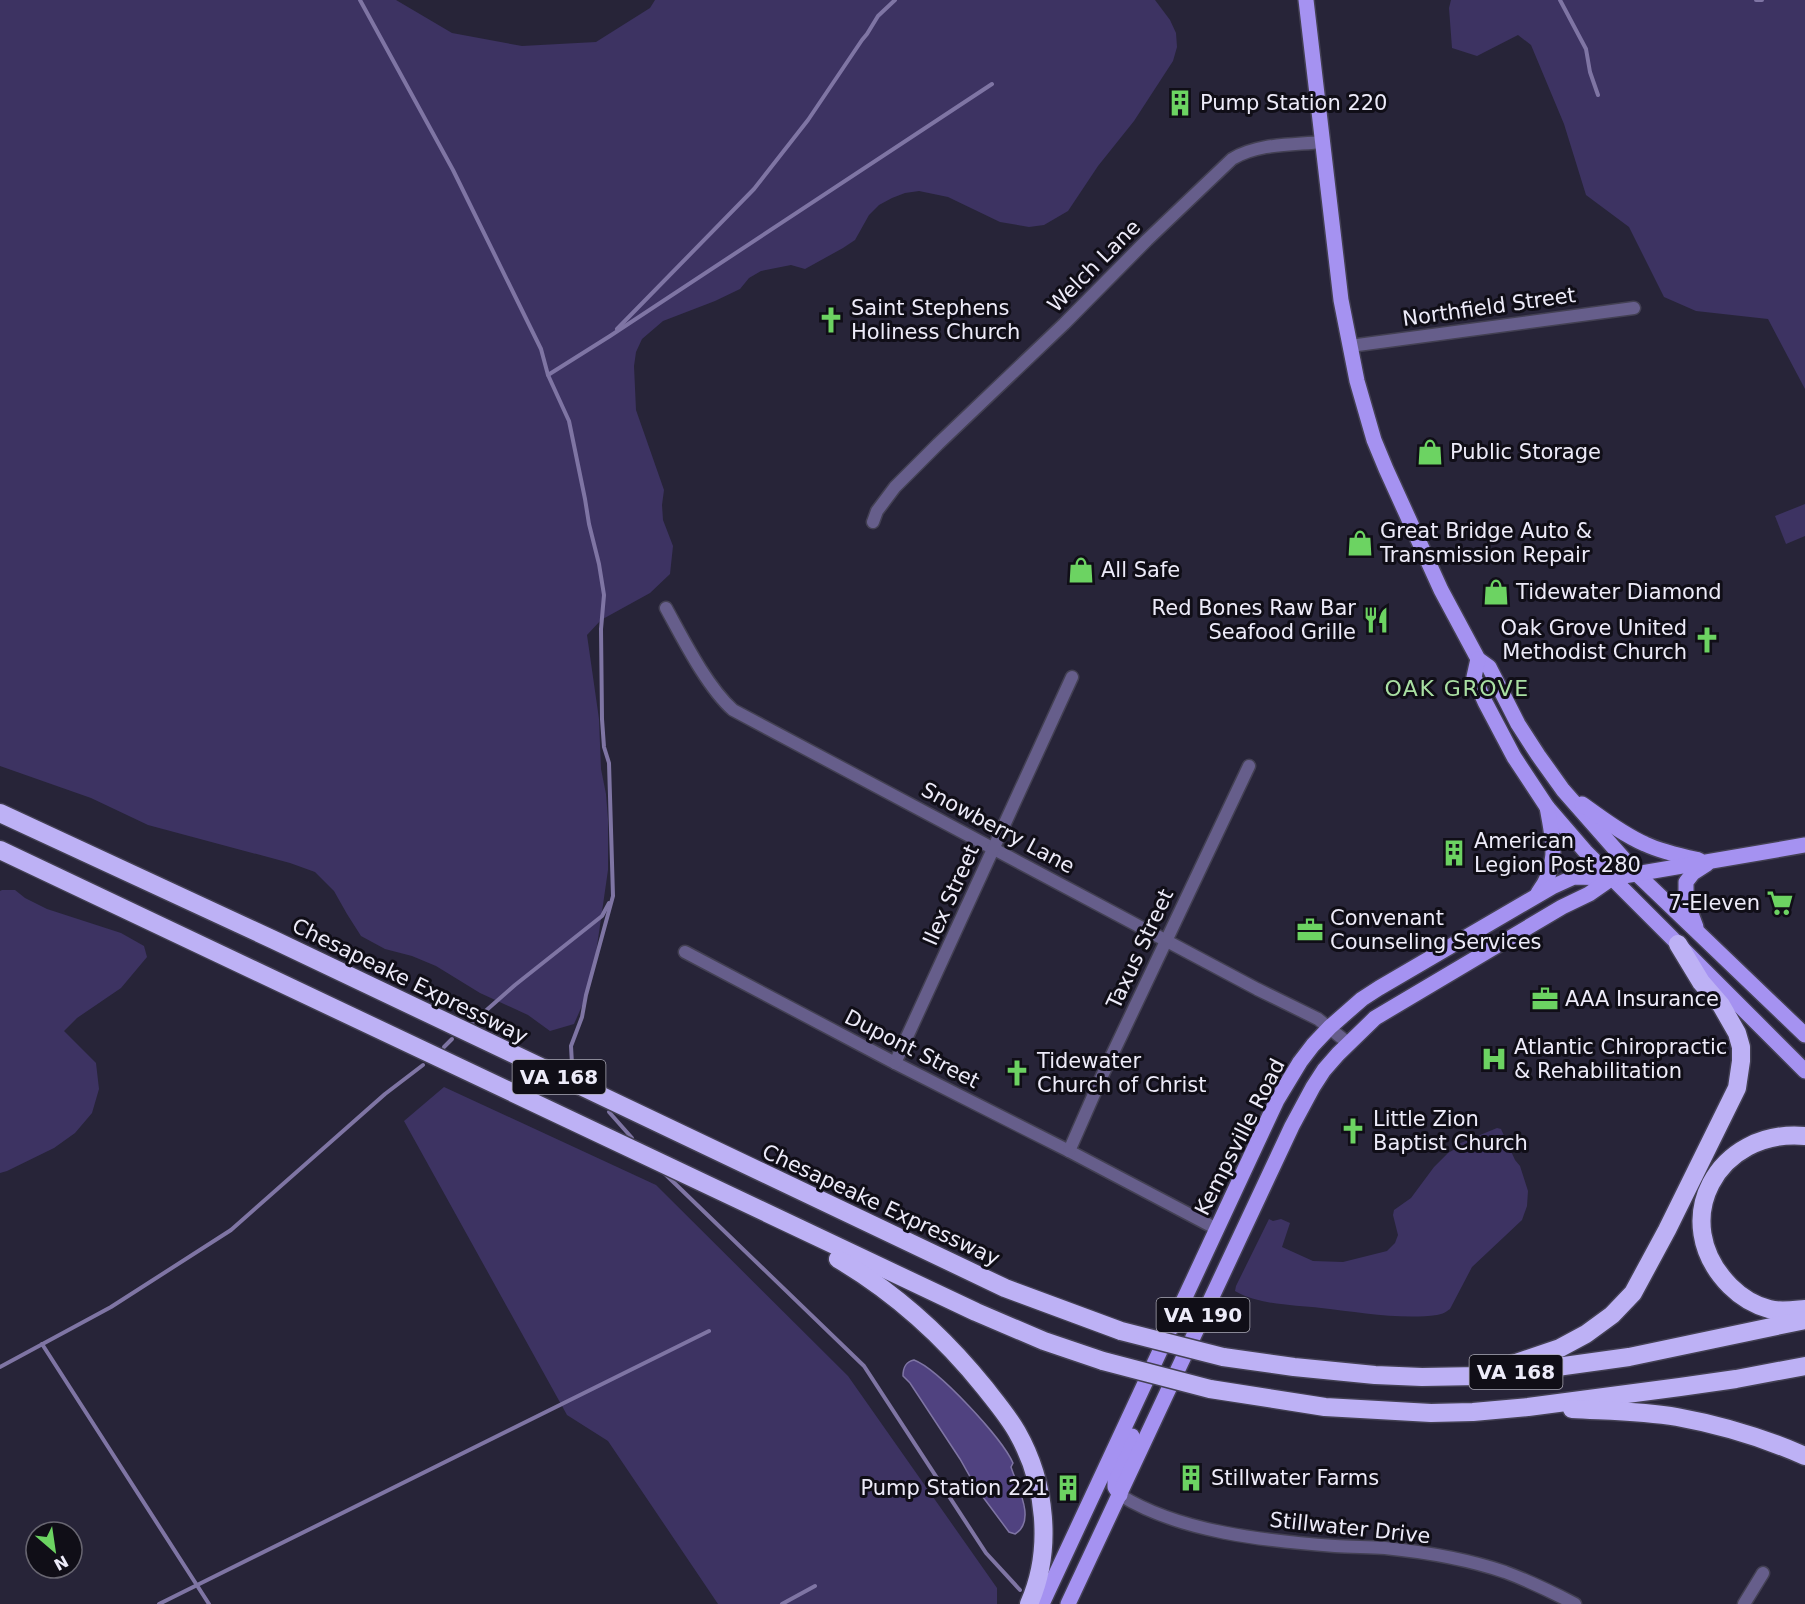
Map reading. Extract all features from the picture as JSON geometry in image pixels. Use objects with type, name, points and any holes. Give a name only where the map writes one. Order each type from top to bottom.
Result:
[{"type":"highway","name":"Chesapeake Expressway","points":[[0,813],[274,940],[1005,1288],[1121,1331],[1223,1357],[1294,1367],[1375,1375],[1461,1376],[1528,1371],[1629,1357],[1805,1320]]},
{"type":"highway","name":"VA 168","points":[[0,850],[976,1312],[1044,1341],[1103,1361],[1210,1389],[1325,1407],[1431,1413],[1528,1407],[1680,1388],[1805,1365]]},
{"type":"highway","points":[[1461,1376],[1523,1362],[1560,1348],[1612,1316],[1633,1293],[1667,1230],[1734,1096],[1742,1061],[1741,1047],[1734,1027],[1721,1005],[1701,982],[1678,944]]},
{"type":"highway","points":[[1805,1136],[1766,1139],[1731,1157],[1714,1175],[1706,1193],[1702,1213],[1702,1234],[1712,1264],[1736,1292],[1753,1304],[1770,1310],[1805,1309]]},
{"type":"highway","points":[[664,1165],[756,1217],[828,1253],[864,1275],[937,1335],[974,1374],[1018,1433],[1036,1481],[1044,1527],[1043,1551],[1029,1604]]},
{"type":"highway","points":[[1528,1407],[1646,1413],[1677,1417],[1749,1434],[1805,1456]]},
{"type":"main road","points":[[1306,0],[1340,291],[1350,346],[1374,440],[1441,590],[1478,659],[1489,667],[1518,724],[1563,790],[1636,874],[1805,1035]]},
{"type":"main road","points":[[1478,659],[1474,677],[1485,702],[1514,757],[1548,807],[1585,851],[1805,1071]]},
{"type":"main road","points":[[1563,790],[1636,839],[1657,849],[1711,861]]},
{"type":"main road","points":[[1535,897],[1546,882],[1553,862],[1548,807]]},
{"type":"main road","name":"VA 190","points":[[1612,878],[1805,845]]},
{"type":"main road","points":[[1700,935],[1686,900],[1686,882],[1693,873],[1711,861]]},
{"type":"main road","name":"Kempsville Road","points":[[1042,1604],[1277,1100],[1300,1062],[1330,1027],[1379,988],[1535,897],[1574,877],[1612,878]]},
{"type":"main road","name":"Kempsville Road","points":[[1068,1604],[1302,1106],[1324,1070],[1375,1018],[1562,907],[1589,894],[1612,878]]},
{"type":"main road","points":[[1120,1495],[1115,1487],[1115,1478],[1136,1424],[1138,1413],[1136,1404]]},
{"type":"street","name":"Welch Lane","points":[[873,522],[877,512],[895,487],[1232,159],[1253,150],[1322,142]]},
{"type":"street","name":"Northfield Street","points":[[1350,346],[1634,308]]},
{"type":"street","name":"Snowberry Lane","points":[[666,608],[708,680],[721,699],[733,710],[1318,1019],[1348,1044]]},
{"type":"street","name":"Ilex Street","points":[[895,1063],[1072,677]]},
{"type":"street","name":"Taxus Street","points":[[1069,1151],[1166,939],[1249,766]]},
{"type":"street","name":"Dupont Street","points":[[686,952],[1217,1229]]},
{"type":"street","name":"Stillwater Drive","points":[[1120,1495],[1137,1506],[1189,1524],[1260,1539],[1383,1548],[1457,1559],[1504,1572],[1542,1587],[1575,1604]]},
{"type":"street","points":[[1744,1604],[1763,1573]]},
{"type":"shaded area","points":[[0,0],[396,0],[452,33],[522,46],[596,42],[650,8],[655,0],[1155,0],[1170,20],[1176,33],[1177,47],[1173,61],[1134,121],[1098,166],[1068,211],[1044,225],[1029,227],[1000,222],[948,197],[919,191],[905,193],[879,205],[869,215],[855,240],[843,248],[805,269],[791,265],[761,271],[749,278],[740,289],[663,321],[642,339],[636,352],[634,366],[636,410],[664,490],[663,520],[673,546],[670,574],[650,593],[601,620],[587,635],[599,719],[601,769],[606,794],[608,870],[593,974],[585,999],[574,1024],[550,1031],[528,1015],[480,993],[436,966],[412,956],[385,949],[361,936],[334,891],[315,872],[290,863],[148,825],[91,798],[0,766]]},
{"type":"shaded area","points":[[1451,0],[1805,0],[1805,389],[1768,319],[1696,311],[1664,297],[1629,227],[1586,195],[1564,124],[1531,45],[1518,35],[1477,56],[1452,48],[1449,8]]},
{"type":"shaded area","points":[[1805,504],[1805,536],[1786,544],[1775,516]]},
{"type":"shaded area","points":[[15,890],[47,909],[121,933],[144,946],[147,957],[121,988],[77,1018],[64,1031],[96,1063],[99,1089],[92,1113],[75,1133],[54,1148],[0,1173],[0,891]]},
{"type":"shaded area","points":[[444,1087],[656,1185],[848,1376],[997,1588],[997,1604],[718,1604],[608,1441],[567,1415],[404,1121]]},
{"type":"shaded area","points":[[1497,1128],[1501,1129],[1520,1166],[1528,1191],[1527,1206],[1522,1220],[1472,1267],[1450,1309],[1446,1312],[1409,1317],[1379,1315],[1277,1304],[1244,1296],[1235,1291],[1269,1219],[1273,1221],[1281,1219],[1290,1223],[1282,1247],[1313,1261],[1343,1262],[1387,1251],[1395,1243],[1398,1235],[1394,1210],[1411,1198],[1434,1167],[1455,1149],[1456,1145]]},
{"type":"shaded area","points":[[914,1360],[938,1376],[953,1390],[1007,1452],[1013,1463],[1011,1467],[1021,1493],[1025,1512],[1021,1528],[1015,1534],[1009,1532],[977,1489],[960,1459],[910,1383],[903,1376],[905,1366]]},
{"type":"waterway","points":[[360,0],[453,170],[541,349],[548,375],[569,421],[599,564],[604,595],[601,629],[602,719],[604,747],[609,763],[613,896],[582,1017],[571,1046],[572,1064],[581,1079]]},
{"type":"waterway","points":[[617,329],[754,189],[808,120],[878,16],[895,0]]},
{"type":"waterway","points":[[1560,0],[1586,49],[1590,72],[1598,95]]},
{"type":"waterway","points":[[1756,0],[1762,0]]},
{"type":"waterway","points":[[548,375],[992,84]]},
{"type":"waterway","points":[[473,1022],[515,985],[602,916],[609,903]]},
{"type":"waterway","points":[[444,1047],[452,1039]]},
{"type":"waterway","points":[[0,1367],[111,1307],[231,1230],[385,1094],[423,1065]]},
{"type":"waterway","points":[[609,1112],[632,1138]]},
{"type":"waterway","points":[[664,1173],[864,1366],[986,1553],[1020,1590]]},
{"type":"waterway","points":[[159,1604],[709,1331]]},
{"type":"waterway","points":[[42,1344],[209,1604]]},
{"type":"waterway","points":[[782,1604],[815,1586]]},
{"type":"place","name":"Pump Station 220","points":[[1180,103]]},
{"type":"place","name":"Saint Stephens Holiness Church","points":[[831,320]]},
{"type":"place","name":"Public Storage","points":[[1430,452]]},
{"type":"place","name":"Great Bridge Auto & Transmission Repair","points":[[1360,543]]},
{"type":"place","name":"All Safe","points":[[1081,570]]},
{"type":"place","name":"Tidewater Diamond","points":[[1496,592]]},
{"type":"place","name":"Red Bones Raw Bar Seafood Grille","points":[[1376,620]]},
{"type":"place","name":"Oak Grove United Methodist Church","points":[[1707,640]]},
{"type":"place","name":"American Legion Post 280","points":[[1454,853]]},
{"type":"place","name":"7-Eleven","points":[[1780,903]]},
{"type":"place","name":"Convenant Counseling Services","points":[[1310,930]]},
{"type":"place","name":"AAA Insurance","points":[[1545,999]]},
{"type":"place","name":"Atlantic Chiropractic & Rehabilitation","points":[[1494,1059]]},
{"type":"place","name":"Tidewater Church of Christ","points":[[1017,1073]]},
{"type":"place","name":"Little Zion Baptist Church","points":[[1353,1131]]},
{"type":"place","name":"Stillwater Farms","points":[[1191,1478]]},
{"type":"place","name":"Pump Station 221","points":[[1068,1488]]},
{"type":"district","name":"OAK GROVE","points":[[1457,688]]}]
